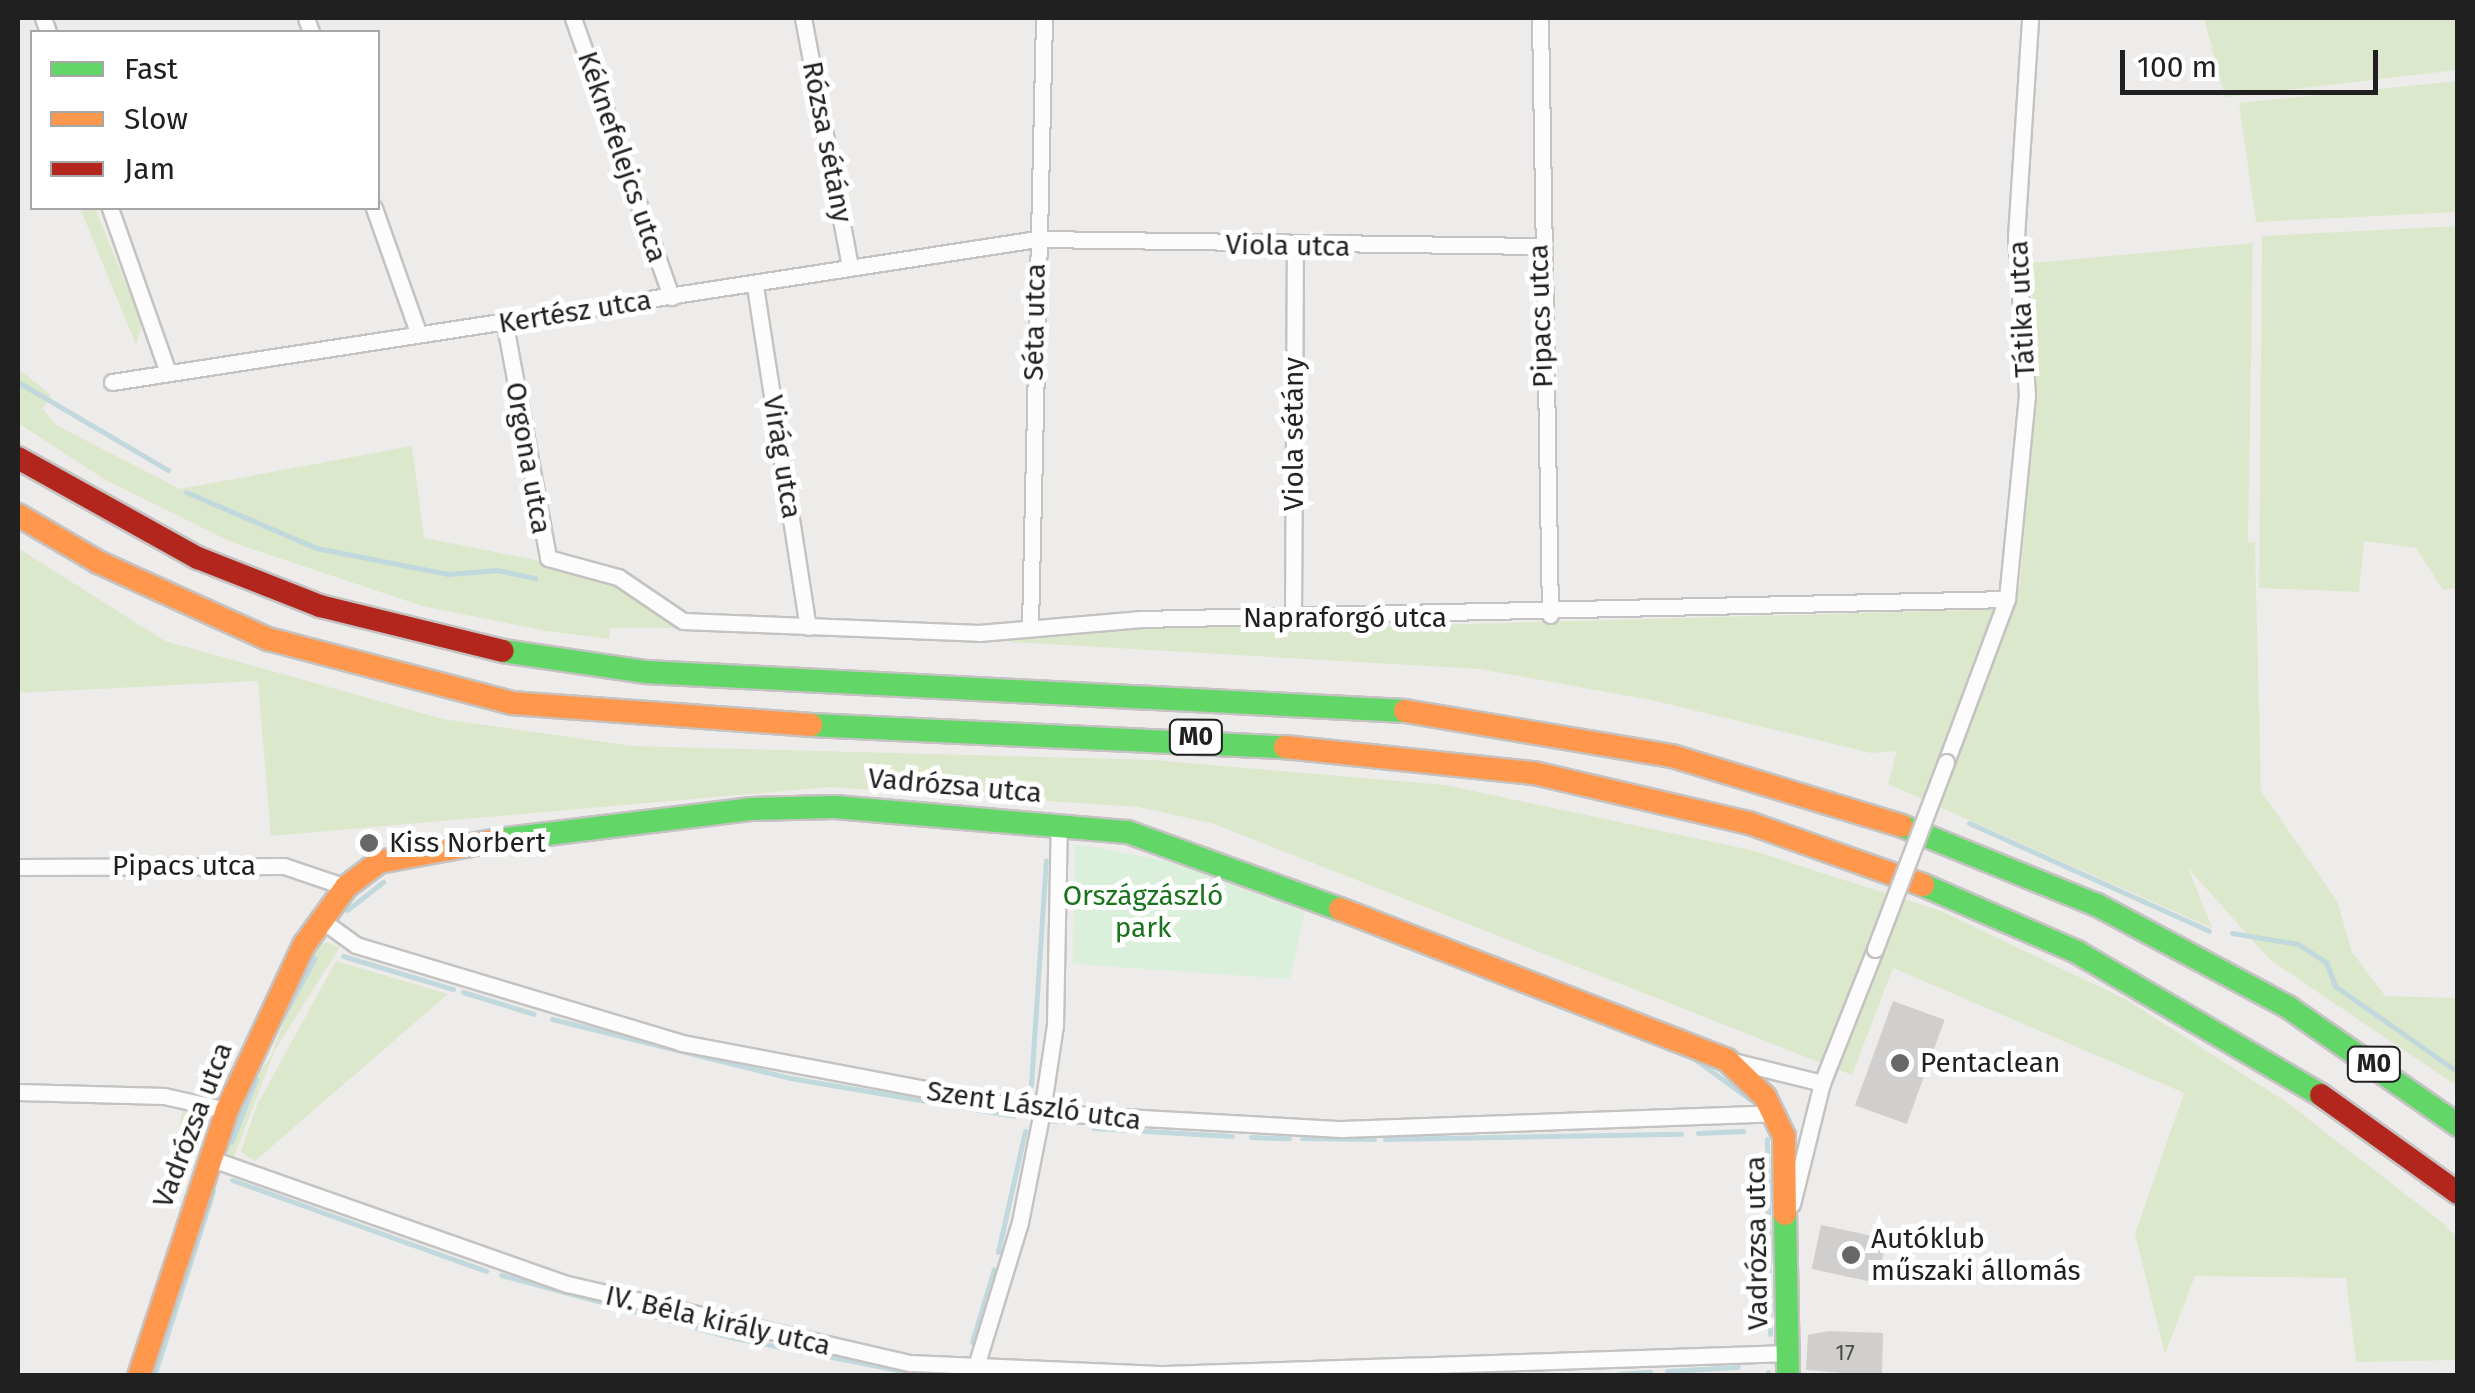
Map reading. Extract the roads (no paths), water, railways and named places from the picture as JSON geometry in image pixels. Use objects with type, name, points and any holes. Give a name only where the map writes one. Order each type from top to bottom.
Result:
[{"type":"main road","name":"M0","points":[[18,458],[198,558],[320,606],[459,645],[646,672],[1350,705],[1672,756],[1832,802],[2027,873],[2288,1007],[2458,1125]]},
{"type":"main road","name":"M0","points":[[18,515],[98,562],[268,639],[512,703],[644,718],[1154,735],[1389,752],[1566,779],[1749,823],[1877,865],[2077,952],[2280,1066],[2458,1193]]},
{"type":"main road","name":"Vadrózsa utca","points":[[140,1376],[227,1110],[320,918],[346,887],[379,862],[428,848],[750,809],[835,807],[1059,824],[1176,845],[1728,1060],[1775,1114],[1791,1208],[1789,1364]]},
{"type":"street","name":"Kéknefelejcs utca","points":[[573,18],[671,297]]},
{"type":"street","name":"Rózsa sétány","points":[[804,18],[850,266]]},
{"type":"street","name":"Séta utca","points":[[1030,626],[1044,18]]},
{"type":"street","name":"Pipacs utca","points":[[1540,18],[1539,246],[1550,615]]},
{"type":"street","name":"Tátika utca","points":[[1791,1208],[1822,1083],[2007,599],[2026,396],[2016,237],[2030,18]]},
{"type":"street","points":[[111,210],[168,370]]},
{"type":"street","points":[[375,210],[418,332]]},
{"type":"street","name":"Kertész utca","points":[[112,382],[418,332],[505,325],[1037,238]]},
{"type":"street","name":"Viola utca","points":[[1037,238],[1295,248],[1539,246]]},
{"type":"street","name":"Viola sétány","points":[[1293,620],[1295,248]]},
{"type":"street","name":"Virág utca","points":[[755,286],[808,627]]},
{"type":"street","name":"Orgona utca","points":[[505,325],[548,558],[618,576],[684,621]]},
{"type":"street","name":"Napraforgó utca","points":[[684,621],[979,633],[1030,626],[1550,615],[2007,599]]},
{"type":"street","points":[[975,1372],[1020,1222],[1042,1111],[1056,1006],[1059,824]]},
{"type":"street","name":"Pipacs utca","points":[[18,867],[284,866],[346,887]]},
{"type":"street","name":"Szent László utca","points":[[320,918],[356,944],[682,1042],[1042,1111],[1342,1128],[1775,1114]]},
{"type":"street","points":[[1795,1076],[1834,1054]]},
{"type":"street","points":[[1728,1060],[1822,1083]]},
{"type":"street","points":[[18,1092],[164,1096],[227,1110]]},
{"type":"street","name":"IV. Béla király utca","points":[[209,1158],[473,1256],[665,1312],[910,1363],[975,1372],[1386,1371],[1789,1364]]},
{"type":"waterway","points":[[18,382],[168,470]]},
{"type":"waterway","points":[[186,492],[316,548],[449,574],[497,570],[535,578]]},
{"type":"waterway","points":[[1969,823],[2209,931]]},
{"type":"waterway","points":[[1031,1085],[1046,860]]},
{"type":"waterway","points":[[347,910],[383,882]]},
{"type":"waterway","points":[[2232,933],[2298,944],[2326,962],[2335,986],[2458,1072]]},
{"type":"waterway","points":[[343,956],[453,989]]},
{"type":"waterway","points":[[282,1018],[315,958]]},
{"type":"waterway","points":[[463,992],[534,1014]]},
{"type":"waterway","points":[[552,1019],[790,1078],[1014,1116]]},
{"type":"waterway","points":[[1696,1060],[1751,1100]]},
{"type":"waterway","points":[[231,1142],[256,1079]]},
{"type":"waterway","points":[[1094,1128],[1232,1136]]},
{"type":"waterway","points":[[998,1252],[1025,1131]]},
{"type":"waterway","points":[[1698,1133],[1743,1131]]},
{"type":"waterway","points":[[1385,1139],[1681,1134]]},
{"type":"waterway","points":[[1251,1137],[1289,1138]]},
{"type":"waterway","points":[[1302,1138],[1374,1139]]},
{"type":"waterway","points":[[1767,1139],[1770,1334]]},
{"type":"waterway","points":[[232,1180],[486,1271]]},
{"type":"waterway","points":[[154,1376],[213,1191]]},
{"type":"waterway","points":[[972,1342],[994,1269]]},
{"type":"waterway","points":[[501,1275],[735,1338],[928,1376]]},
{"type":"waterway","points":[[1667,1371],[1738,1367]]},
{"type":"waterway","points":[[1619,1374],[1650,1372]]},
{"type":"waterway","points":[[1586,1376],[1604,1375]]},
{"type":"place","name":"Kiss Norbert","points":[[369,843]]},
{"type":"place","name":"Pentaclean","points":[[1900,1063]]},
{"type":"place","name":"Autóklub műszaki állomás","points":[[1851,1255]]},
{"type":"park label","name":"Országzászló park","points":[[1143,912]]}]
